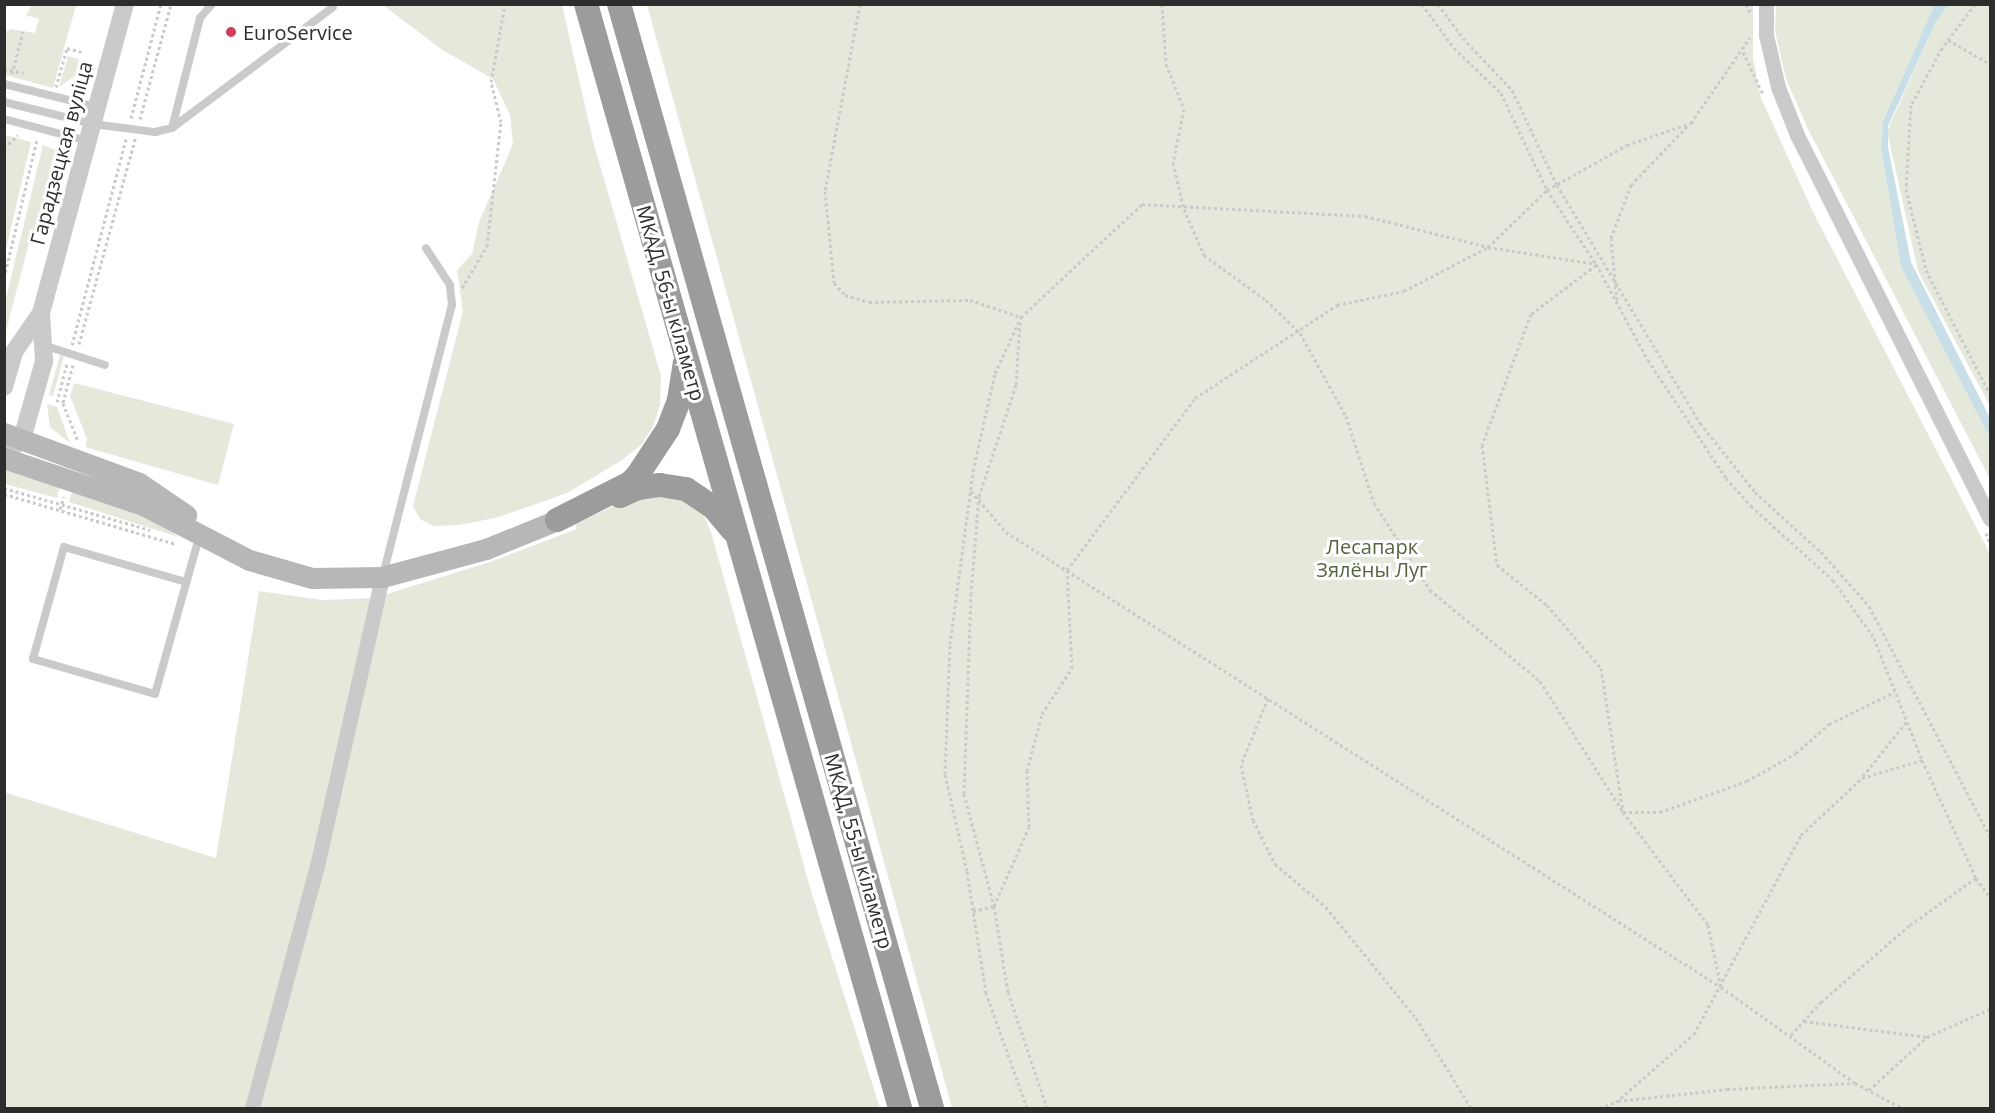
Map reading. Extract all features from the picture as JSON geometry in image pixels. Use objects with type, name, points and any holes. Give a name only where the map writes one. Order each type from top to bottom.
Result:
[{"type":"highway","name":"МКАД, 56-ы кіламетр","points":[[586,4],[756,601]]},
{"type":"highway","name":"МКАД, 56-ы кіламетр","points":[[619,4],[786,594]]},
{"type":"highway","points":[[557,520],[630,483],[637,476],[668,429],[679,400],[686,358]]},
{"type":"highway","points":[[557,520],[573,518],[638,488],[660,485],[686,489],[713,507],[738,537]]},
{"type":"highway","name":"МКАД, 55-ы кіламетр","points":[[786,594],[932,1108]]},
{"type":"highway","name":"МКАД, 55-ы кіламетр","points":[[756,601],[900,1108]]},
{"type":"main road","points":[[13,436],[139,483],[199,537]]},
{"type":"main road","points":[[4,456],[143,505],[199,537],[296,575],[345,580],[382,578],[486,549],[557,520]]},
{"type":"street","name":"Гарадзецкая вуліца","points":[[13,436],[44,361],[41,314],[124,4]]},
{"type":"street","points":[[1766,4],[1766,35],[1778,87],[1797,135],[1990,519]]},
{"type":"street","name":"Гарадзецкая вуліца","points":[[4,387],[14,352],[41,314]]},
{"type":"street","points":[[4,456],[13,436]]},
{"type":"street","points":[[252,1108],[317,866],[382,578]]},
{"type":"lane","points":[[172,128],[201,18],[212,4]]},
{"type":"lane","points":[[4,119],[93,124],[154,132],[172,128],[333,7]]},
{"type":"lane","points":[[284,31],[290,39]]},
{"type":"lane","points":[[4,84],[93,124]]},
{"type":"lane","points":[[4,102],[93,124]]},
{"type":"lane","points":[[382,578],[452,305],[450,285],[426,248]]},
{"type":"lane","points":[[43,345],[105,365]]},
{"type":"lane","points":[[186,582],[64,548],[33,659],[155,694],[199,537]]},
{"type":"path","points":[[78,439],[63,403],[73,354],[133,130],[144,69],[161,4]]},
{"type":"path","points":[[57,402],[73,354],[133,130],[153,72],[171,4]]},
{"type":"path","points":[[452,305],[487,246],[501,122],[491,82],[505,4]]},
{"type":"path","points":[[860,4],[825,191],[834,283],[845,295],[869,302],[970,300],[1021,317]]},
{"type":"path","points":[[1162,4],[1166,64],[1184,109],[1173,163],[1184,209],[1204,255],[1266,300],[1300,333],[1346,416],[1374,503],[1430,590],[1540,681],[1623,812],[1708,925],[1721,987]]},
{"type":"path","points":[[1422,4],[1454,48],[1501,93],[1547,190],[1596,264],[1648,360],[1726,478],[1751,506],[1833,580],[1874,638],[1922,760],[1976,878],[1990,897]]},
{"type":"path","points":[[1438,4],[1463,38],[1512,90],[1557,185],[1707,431],[1755,492],[1821,552],[1869,606],[1990,836]]},
{"type":"path","points":[[1975,4],[1948,40],[1911,105],[1906,189],[1926,270],[1990,394]]},
{"type":"path","points":[[12,73],[23,31]]},
{"type":"path","points":[[1617,302],[1611,238],[1631,185],[1691,123],[1743,52],[1752,33]]},
{"type":"path","points":[[1948,40],[1990,64]]},
{"type":"path","points":[[56,88],[67,48],[82,52]]},
{"type":"path","points":[[4,69],[12,73],[24,73]]},
{"type":"path","points":[[144,69],[153,72]]},
{"type":"path","points":[[994,906],[1029,827],[1027,771],[1042,714],[1072,668],[1067,570],[1195,398],[1300,333],[1338,305],[1404,291],[1488,247],[1547,190],[1627,145],[1691,123]]},
{"type":"path","points":[[4,148],[18,135]]},
{"type":"path","points":[[4,278],[38,140]]},
{"type":"path","points":[[1027,1108],[986,993],[973,910],[945,774],[950,644],[971,491],[995,373],[1021,317],[1142,204],[1184,209],[1365,216],[1488,247],[1596,264]]},
{"type":"path","points":[[1596,264],[1531,314],[1482,445],[1497,565],[1547,605],[1601,668],[1623,812]]},
{"type":"path","points":[[1021,317],[1016,385],[979,496],[970,593],[964,794],[994,906],[1008,992],[1047,1108]]},
{"type":"path","points":[[971,491],[979,496],[1006,532],[1721,987],[1856,1083],[1902,1108]]},
{"type":"path","points":[[4,494],[60,509],[199,537]]},
{"type":"path","points":[[60,509],[62,503]]},
{"type":"path","points":[[1623,812],[1660,812],[1747,781],[1796,753],[1829,724],[1895,692]]},
{"type":"path","points":[[1268,698],[1241,765],[1253,820],[1275,864],[1326,907],[1416,1018],[1471,1108]]},
{"type":"path","points":[[1616,1102],[1694,1034],[1801,835],[1862,778],[1907,721]]},
{"type":"path","points":[[1862,778],[1922,760]]},
{"type":"path","points":[[1791,1035],[1910,925],[1976,878]]},
{"type":"path","points":[[973,910],[994,906]]},
{"type":"path","points":[[1869,1090],[1927,1037],[1990,1009]]},
{"type":"path","points":[[1804,1021],[1927,1037]]},
{"type":"path","points":[[1600,1108],[1616,1102],[1726,1089],[1856,1083]]},
{"type":"green space","points":[[33,4],[76,5],[53,88],[5,75],[5,32],[11,29],[35,33],[39,19],[26,15]]},
{"type":"green space","points":[[383,5],[562,5],[593,141],[661,376],[660,405],[653,427],[641,445],[622,460],[567,493],[499,517],[460,525],[433,526],[420,519],[413,506],[463,311],[457,270],[472,254],[479,222],[513,144],[510,115],[493,79],[441,49]]},
{"type":"green space","name":"Лесапарк Зялёны Луг","points":[[647,5],[1753,5],[1753,58],[1761,98],[1812,210],[1990,554],[1990,1108],[952,1108]]},
{"type":"green space","points":[[1776,5],[1935,5],[1883,121],[1881,147],[1901,267],[1990,438],[1990,479],[1808,129],[1786,79],[1775,31]]},
{"type":"green space","points":[[1948,5],[1990,5],[1990,406],[1918,271],[1887,131],[1935,24]]},
{"type":"green space","points":[[68,56],[79,59],[75,76],[59,87]]},
{"type":"green space","points":[[4,135],[31,142],[5,254]]},
{"type":"green space","points":[[43,145],[58,151],[61,166],[30,239],[5,335],[5,302]]},
{"type":"green space","points":[[60,355],[64,356],[53,396],[49,395]]},
{"type":"green space","points":[[74,383],[234,424],[218,485],[85,447],[87,439],[70,396]]},
{"type":"green space","points":[[47,404],[57,407],[70,443],[50,427]]},
{"type":"green space","points":[[4,469],[61,481],[57,498],[5,484]]},
{"type":"green space","points":[[74,485],[152,517],[178,537],[69,502]]},
{"type":"green space","points":[[651,489],[680,495],[701,509],[711,532],[811,891],[880,1108],[5,1108],[4,792],[216,858],[259,591],[322,600],[374,598],[487,563],[577,529],[575,524]]},
{"type":"water","points":[[1935,4],[1948,5],[1935,24],[1888,126],[1888,147],[1911,262],[1990,418],[1990,438],[1901,267],[1881,147],[1883,121]]},
{"type":"place","name":"EuroService","points":[[231,32]]}]
